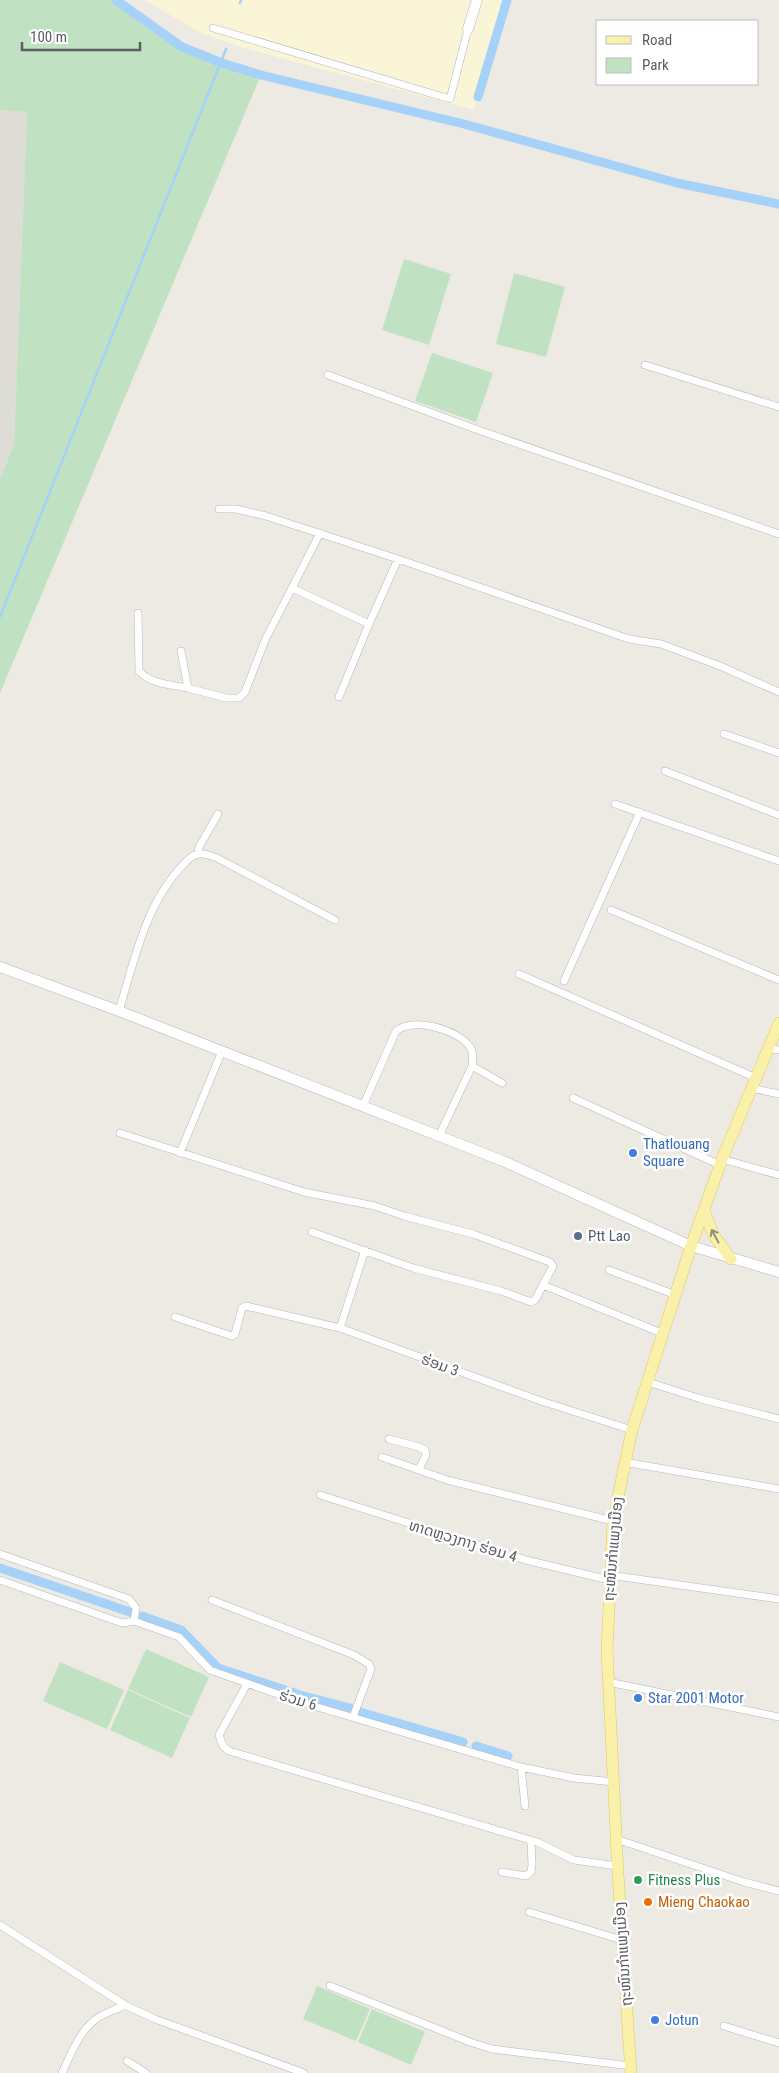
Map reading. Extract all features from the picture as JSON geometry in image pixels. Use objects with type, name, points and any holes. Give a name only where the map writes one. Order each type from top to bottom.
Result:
[{"type":"main road","points":[[468,29],[477,0]]},
{"type":"main road","points":[[0,967],[119,1011],[503,1161],[691,1246],[779,1272]]},
{"type":"main road","name":"ຖະໜົນກຳແພງເມືອງ","points":[[631,2070],[608,1682],[609,1578],[613,1521],[632,1430],[691,1246],[721,1162],[753,1083],[774,1049],[779,1023]]},
{"type":"main road","points":[[704,1210],[712,1234],[731,1259]]},
{"type":"street","points":[[213,28],[450,99],[468,29]]},
{"type":"street","points":[[645,366],[779,408]]},
{"type":"street","points":[[328,374],[473,428],[779,534]]},
{"type":"street","points":[[219,509],[236,509],[266,516],[398,559],[629,639],[661,644],[720,666],[779,692]]},
{"type":"street","points":[[138,613],[139,671],[147,678],[226,698],[239,698],[245,692],[266,638],[320,533]]},
{"type":"street","points":[[339,697],[398,559]]},
{"type":"street","points":[[292,588],[369,624]]},
{"type":"street","points":[[181,651],[188,688]]},
{"type":"street","points":[[724,734],[779,753]]},
{"type":"street","points":[[665,771],[779,815]]},
{"type":"street","points":[[615,804],[779,861]]},
{"type":"street","points":[[564,981],[640,812]]},
{"type":"street","points":[[198,853],[199,847],[218,814]]},
{"type":"street","points":[[119,1011],[131,970],[156,904],[170,878],[191,857],[198,853],[216,858],[335,920]]},
{"type":"street","points":[[611,910],[779,980]]},
{"type":"street","points":[[519,974],[779,1094]]},
{"type":"street","points":[[363,1106],[396,1031],[404,1026],[436,1027],[459,1037],[471,1048],[473,1059],[472,1066],[439,1136]]},
{"type":"street","points":[[180,1153],[222,1051]]},
{"type":"street","points":[[472,1066],[502,1083]]},
{"type":"street","points":[[573,1098],[721,1162],[779,1175]]},
{"type":"street","points":[[120,1133],[304,1192],[375,1206],[404,1216],[473,1234],[550,1262],[553,1266],[535,1300],[531,1302],[501,1291],[413,1268],[312,1232]]},
{"type":"street","points":[[340,1328],[365,1250]]},
{"type":"street","points":[[609,1270],[676,1295]]},
{"type":"street","points":[[543,1285],[664,1334]]},
{"type":"street","name":"ຮ່ອມ 3","points":[[175,1317],[232,1336],[235,1334],[242,1308],[246,1306],[340,1328],[541,1401],[632,1430]]},
{"type":"street","points":[[648,1382],[701,1399],[779,1419]]},
{"type":"street","points":[[390,1438],[419,1446],[425,1450],[426,1455],[419,1469]]},
{"type":"street","points":[[382,1457],[447,1480],[613,1521]]},
{"type":"street","points":[[624,1462],[779,1489]]},
{"type":"street","name":"ທາດຫຼວງກາງ ຮ່ອມ 4","points":[[320,1495],[517,1557],[609,1578],[779,1599]]},
{"type":"street","points":[[0,1554],[129,1599],[136,1608],[134,1621]]},
{"type":"street","name":"ຮ່ວມ 6","points":[[0,1580],[122,1623],[134,1621],[179,1637],[210,1670],[296,1701],[521,1767],[574,1778],[614,1782]]},
{"type":"street","points":[[212,1600],[370,1664],[369,1677],[353,1717]]},
{"type":"street","points":[[608,1682],[779,1717]]},
{"type":"street","points":[[247,1684],[219,1735],[220,1741],[229,1751],[531,1841],[574,1860],[618,1866]]},
{"type":"street","points":[[521,1767],[525,1806]]},
{"type":"street","points":[[616,1838],[744,1882],[779,1891]]},
{"type":"street","points":[[502,1872],[526,1876],[531,1872],[531,1841]]},
{"type":"street","points":[[529,1912],[622,1940]]},
{"type":"street","points":[[0,1925],[125,2005],[155,2019],[304,2073]]},
{"type":"street","points":[[330,1986],[492,2049],[631,2070]]},
{"type":"street","points":[[62,2073],[80,2038],[89,2027],[99,2017],[125,2005]]},
{"type":"street","points":[[724,2026],[779,2043]]},
{"type":"street","points":[[127,2061],[146,2073]]},
{"type":"shaded area","points":[[145,0],[507,0],[474,110],[244,48],[199,32]]},
{"type":"shaded area","points":[[0,110],[27,112],[14,444],[0,479]]},
{"type":"green space","points":[[0,0],[116,0],[182,47],[222,63],[261,75],[0,693],[0,479],[14,444],[27,112],[0,110]]},
{"type":"green space","points":[[404,259],[451,274],[429,345],[382,330]]},
{"type":"green space","points":[[514,273],[565,287],[546,357],[496,344]]},
{"type":"green space","points":[[432,353],[493,373],[476,422],[415,401]]},
{"type":"green space","points":[[146,1649],[209,1677],[191,1717],[128,1689]]},
{"type":"green space","points":[[60,1662],[124,1690],[107,1729],[43,1701]]},
{"type":"green space","points":[[128,1690],[190,1718],[172,1758],[110,1730]]},
{"type":"green space","points":[[317,1986],[370,2009],[356,2041],[303,2019]]},
{"type":"green space","points":[[372,2009],[425,2032],[411,2065],[358,2042]]},
{"type":"waterway","points":[[116,0],[182,47],[222,63],[261,75],[464,124],[677,183],[779,204]]},
{"type":"waterway","points":[[478,97],[507,0]]},
{"type":"waterway","points":[[0,617],[226,49]]},
{"type":"waterway","points":[[0,1568],[130,1612]]},
{"type":"waterway","points":[[142,1616],[181,1630],[218,1668],[300,1695],[350,1708]]},
{"type":"waterway","points":[[360,1712],[463,1742]]},
{"type":"waterway","points":[[476,1746],[508,1756]]},
{"type":"place","name":"Thatlouang Square","points":[[633,1153]]},
{"type":"place","name":"Ptt Lao","points":[[578,1236]]},
{"type":"place","name":"Star 2001 Motor","points":[[638,1698]]},
{"type":"place","name":"Fitness Plus","points":[[638,1880]]},
{"type":"place","name":"Mieng Chaokao","points":[[648,1902]]},
{"type":"place","name":"Jotun","points":[[655,2020]]}]
